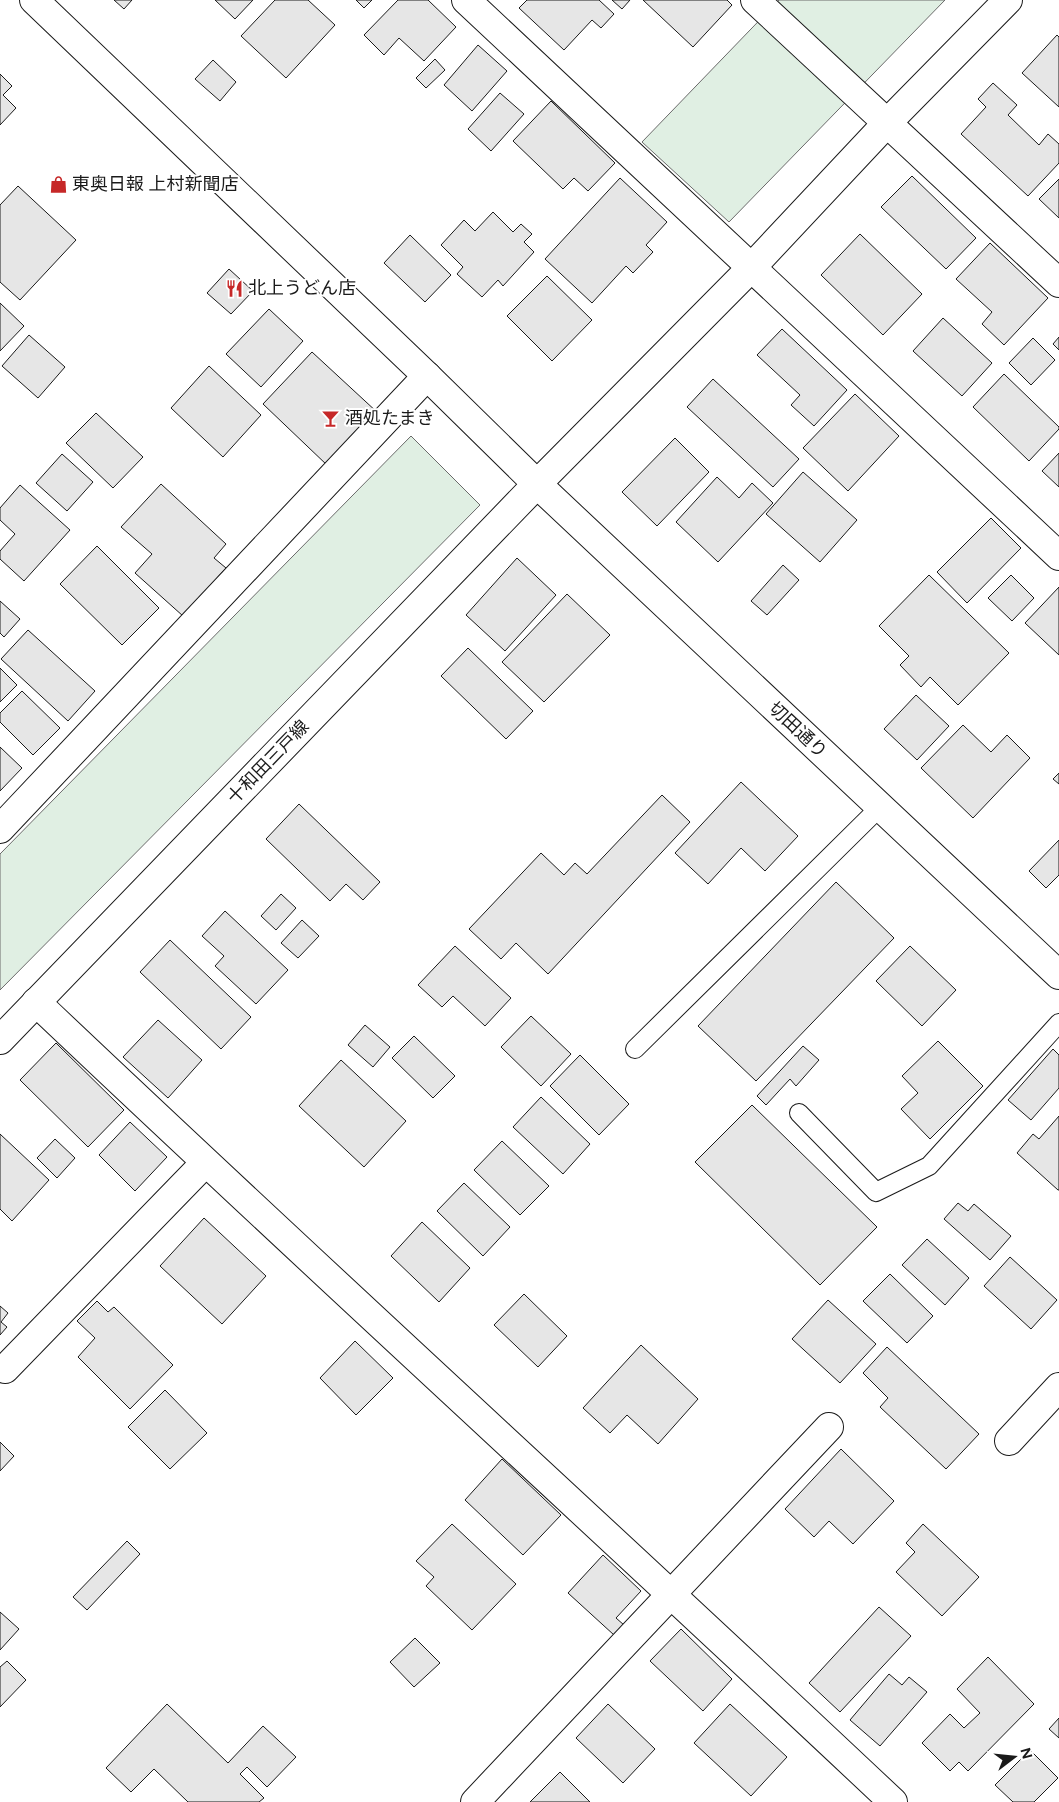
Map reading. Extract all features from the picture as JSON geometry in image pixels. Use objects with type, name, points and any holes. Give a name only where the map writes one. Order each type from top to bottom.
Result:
[{"type":"street","name":"切田通り","points":[[34,0],[427,376],[536,484],[1059,975]]},
{"type":"street","points":[[466,0],[1059,556]]},
{"type":"street","points":[[755,0],[1059,283]]},
{"type":"street","name":"十和田三戸線","points":[[0,1040],[536,484],[751,268],[887,123],[1008,0]]},
{"type":"street","points":[[0,829],[427,376]]},
{"type":"street","points":[[36,1002],[205,1163],[672,1594],[893,1802]]},
{"type":"street","points":[[5,1369],[205,1163]]},
{"type":"street","points":[[1009,1441],[1059,1387]]},
{"type":"street","points":[[475,1802],[828,1428]]},
{"type":"lane","points":[[635,1049],[880,807]]},
{"type":"lane","points":[[800,1114],[876,1192],[929,1166],[1059,1024]]},
{"type":"green space","points":[[779,0],[945,0],[729,222],[642,142]]},
{"type":"green space","points":[[411,436],[480,505],[0,990],[0,854]]},
{"type":"building","points":[[114,0],[132,0],[124,9]]},
{"type":"building","points":[[215,0],[253,0],[235,19]]},
{"type":"building","points":[[275,0],[308,0],[335,25],[286,78],[241,36]]},
{"type":"building","points":[[356,0],[372,0],[364,8]]},
{"type":"building","points":[[398,0],[428,0],[456,27],[424,61],[399,38],[384,55],[364,35]]},
{"type":"building","points":[[527,0],[599,0],[614,14],[601,28],[592,20],[564,50],[519,8]]},
{"type":"building","points":[[612,0],[630,0],[622,9]]},
{"type":"building","points":[[643,0],[727,0],[732,5],[693,47]]},
{"type":"building","points":[[1057,35],[1059,37],[1059,107],[1022,73]]},
{"type":"building","points":[[478,45],[507,71],[472,111],[444,85]]},
{"type":"building","points":[[435,59],[445,70],[426,88],[416,78]]},
{"type":"building","points":[[213,60],[236,82],[220,101],[195,79]]},
{"type":"building","points":[[0,74],[12,86],[3,95],[16,108],[0,125]]},
{"type":"building","points":[[993,83],[1017,105],[1008,115],[1039,145],[1048,134],[1059,144],[1059,163],[1028,196],[961,134],[986,107],[978,99]]},
{"type":"building","points":[[500,93],[524,114],[491,151],[468,129]]},
{"type":"building","points":[[551,101],[615,163],[588,191],[574,178],[563,189],[513,141]]},
{"type":"building","points":[[912,176],[976,238],[946,269],[881,207]]},
{"type":"building","points":[[620,178],[667,222],[646,245],[653,252],[633,273],[626,266],[592,303],[545,259]]},
{"type":"building","points":[[1059,179],[1059,218],[1039,199]]},
{"type":"building","points":[[18,186],[76,240],[20,300],[0,282],[0,205]]},
{"type":"building","points":[[493,212],[513,232],[521,224],[532,234],[524,242],[534,252],[503,286],[498,280],[482,297],[457,274],[463,267],[441,245],[464,220],[475,231]]},
{"type":"building","points":[[860,234],[922,294],[883,335],[821,275]]},
{"type":"building","points":[[410,235],[451,275],[425,302],[384,263]]},
{"type":"building","points":[[990,243],[1048,298],[1004,345],[982,324],[992,312],[956,279]]},
{"type":"building","points":[[229,269],[253,291],[231,314],[207,293]]},
{"type":"building","points":[[547,276],[592,320],[552,361],[507,316]]},
{"type":"building","points":[[0,303],[24,326],[0,351]]},
{"type":"building","points":[[269,309],[303,341],[261,387],[226,354]]},
{"type":"building","points":[[943,318],[992,363],[962,396],[913,351]]},
{"type":"building","points":[[782,329],[847,390],[814,426],[791,405],[800,395],[757,355]]},
{"type":"building","points":[[29,335],[65,367],[38,398],[2,366]]},
{"type":"building","points":[[1059,337],[1059,350],[1053,344]]},
{"type":"building","points":[[1033,338],[1055,360],[1031,385],[1009,363]]},
{"type":"building","points":[[312,352],[378,413],[328,466],[263,404]]},
{"type":"building","points":[[209,366],[261,415],[223,457],[171,408]]},
{"type":"building","points":[[1004,374],[1059,427],[1029,461],[973,407]]},
{"type":"building","points":[[713,379],[799,459],[773,487],[687,407]]},
{"type":"building","points":[[855,394],[899,436],[848,491],[803,448]]},
{"type":"building","points":[[96,413],[143,457],[113,488],[66,443]]},
{"type":"building","points":[[675,438],[709,472],[657,526],[622,492]]},
{"type":"building","points":[[1059,453],[1059,487],[1042,471]]},
{"type":"building","points":[[62,454],[93,482],[67,511],[36,483]]},
{"type":"building","points":[[803,472],[857,520],[820,562],[766,514]]},
{"type":"building","points":[[717,477],[739,498],[752,483],[773,503],[718,562],[676,522]]},
{"type":"building","points":[[161,484],[226,544],[214,558],[226,568],[183,616],[135,573],[152,554],[121,527]]},
{"type":"building","points":[[20,485],[70,530],[24,581],[0,559],[0,551],[15,534],[0,520],[0,508]]},
{"type":"building","points":[[991,518],[1021,548],[967,603],[937,572]]},
{"type":"building","points":[[97,546],[159,608],[122,645],[60,584]]},
{"type":"building","points":[[517,558],[556,595],[505,651],[466,615]]},
{"type":"building","points":[[783,565],[799,580],[767,615],[751,601]]},
{"type":"building","points":[[929,575],[1009,653],[958,705],[930,677],[921,687],[900,665],[909,656],[879,626]]},
{"type":"building","points":[[1011,575],[1034,598],[1012,621],[988,598]]},
{"type":"building","points":[[1059,587],[1059,655],[1025,623]]},
{"type":"building","points":[[567,594],[610,635],[544,702],[502,662]]},
{"type":"building","points":[[0,601],[20,619],[4,637],[0,633]]},
{"type":"building","points":[[28,630],[95,691],[68,721],[1,659]]},
{"type":"building","points":[[468,648],[533,711],[506,739],[441,676]]},
{"type":"building","points":[[0,668],[17,685],[0,702]]},
{"type":"building","points":[[22,691],[60,728],[33,755],[0,722],[0,713]]},
{"type":"building","points":[[916,695],[949,726],[917,760],[884,729]]},
{"type":"building","points":[[963,725],[991,752],[1007,735],[1030,758],[973,818],[921,768]]},
{"type":"building","points":[[0,747],[22,768],[0,791]]},
{"type":"building","points":[[1059,773],[1059,784],[1053,779]]},
{"type":"building","points":[[741,782],[798,836],[765,871],[741,848],[708,884],[675,853]]},
{"type":"building","points":[[662,795],[690,822],[548,974],[516,943],[501,959],[469,929],[541,853],[564,875],[575,863],[587,874]]},
{"type":"building","points":[[299,804],[380,882],[363,900],[346,884],[330,901],[266,839]]},
{"type":"building","points":[[1059,840],[1059,875],[1046,888],[1029,871]]},
{"type":"building","points":[[836,882],[894,938],[756,1081],[698,1026]]},
{"type":"building","points":[[281,894],[296,908],[276,930],[261,916]]},
{"type":"building","points":[[225,911],[288,970],[256,1004],[215,966],[224,956],[202,936]]},
{"type":"building","points":[[302,920],[319,936],[298,958],[281,943]]},
{"type":"building","points":[[170,940],[251,1017],[221,1049],[140,972]]},
{"type":"building","points":[[455,946],[511,998],[485,1026],[453,996],[442,1007],[418,985]]},
{"type":"building","points":[[910,946],[956,990],[922,1026],[876,981]]},
{"type":"building","points":[[531,1016],[571,1054],[541,1086],[501,1047]]},
{"type":"building","points":[[158,1020],[202,1060],[168,1098],[123,1057]]},
{"type":"building","points":[[365,1025],[390,1047],[373,1067],[348,1045]]},
{"type":"building","points":[[414,1036],[455,1076],[433,1098],[392,1058]]},
{"type":"building","points":[[938,1041],[983,1086],[930,1139],[901,1109],[918,1093],[902,1076]]},
{"type":"building","points":[[56,1043],[124,1110],[88,1147],[20,1080]]},
{"type":"building","points":[[803,1046],[819,1060],[796,1086],[790,1079],[766,1105],[757,1096]]},
{"type":"building","points":[[1053,1049],[1059,1055],[1059,1088],[1031,1120],[1008,1100]]},
{"type":"building","points":[[580,1055],[629,1104],[599,1135],[550,1086]]},
{"type":"building","points":[[341,1060],[406,1121],[364,1167],[299,1106]]},
{"type":"building","points":[[541,1097],[590,1144],[563,1174],[513,1127]]},
{"type":"building","points":[[752,1105],[877,1227],[820,1285],[695,1162]]},
{"type":"building","points":[[1059,1116],[1058,1190],[1017,1153],[1033,1134],[1039,1139]]},
{"type":"building","points":[[130,1122],[167,1157],[135,1191],[99,1155]]},
{"type":"building","points":[[0,1134],[49,1180],[12,1221],[0,1209]]},
{"type":"building","points":[[55,1139],[75,1158],[57,1178],[37,1158]]},
{"type":"building","points":[[502,1141],[549,1186],[520,1215],[474,1170]]},
{"type":"building","points":[[464,1183],[510,1227],[483,1256],[437,1211]]},
{"type":"building","points":[[958,1203],[968,1211],[974,1204],[1011,1236],[990,1260],[944,1219]]},
{"type":"building","points":[[204,1218],[266,1276],[222,1324],[160,1266]]},
{"type":"building","points":[[422,1222],[470,1268],[439,1302],[391,1256]]},
{"type":"building","points":[[927,1239],[969,1278],[945,1305],[902,1265]]},
{"type":"building","points":[[1010,1257],[1057,1300],[1031,1329],[984,1286]]},
{"type":"building","points":[[890,1274],[933,1316],[907,1343],[863,1301]]},
{"type":"building","points":[[524,1294],[567,1336],[538,1367],[494,1325]]},
{"type":"building","points":[[828,1300],[876,1344],[840,1383],[792,1339]]},
{"type":"building","points":[[97,1301],[108,1312],[114,1307],[173,1365],[130,1409],[78,1357],[95,1338],[77,1321]]},
{"type":"building","points":[[0,1306],[8,1313],[1,1322],[7,1327],[0,1335]]},
{"type":"building","points":[[355,1341],[393,1378],[356,1415],[320,1378]]},
{"type":"building","points":[[641,1345],[698,1399],[658,1444],[627,1415],[610,1433],[583,1408]]},
{"type":"building","points":[[887,1347],[979,1434],[946,1469],[880,1407],[888,1398],[863,1373]]},
{"type":"building","points":[[165,1390],[207,1433],[170,1469],[128,1427]]},
{"type":"building","points":[[0,1442],[14,1456],[0,1471]]},
{"type":"building","points":[[841,1449],[894,1501],[853,1544],[829,1521],[814,1537],[785,1509]]},
{"type":"building","points":[[502,1459],[561,1515],[523,1555],[465,1500]]},
{"type":"building","points":[[452,1524],[516,1584],[472,1630],[426,1586],[434,1577],[416,1561]]},
{"type":"building","points":[[923,1524],[979,1577],[942,1616],[896,1572],[915,1552],[906,1543]]},
{"type":"building","points":[[127,1541],[140,1554],[87,1610],[73,1597]]},
{"type":"building","points":[[603,1555],[641,1591],[616,1618],[624,1625],[614,1635],[568,1593]]},
{"type":"building","points":[[879,1607],[911,1636],[840,1712],[809,1683]]},
{"type":"building","points":[[0,1612],[19,1629],[0,1650]]},
{"type":"building","points":[[681,1629],[732,1679],[703,1711],[650,1661]]},
{"type":"building","points":[[415,1638],[440,1663],[414,1687],[390,1662]]},
{"type":"building","points":[[988,1657],[1034,1704],[968,1771],[959,1762],[950,1771],[922,1743],[950,1714],[964,1728],[980,1713],[957,1689]]},
{"type":"building","points":[[7,1661],[26,1680],[0,1707],[0,1667]]},
{"type":"building","points":[[889,1674],[902,1685],[909,1677],[927,1692],[880,1746],[850,1720]]},
{"type":"building","points":[[167,1704],[228,1763],[263,1726],[296,1757],[267,1787],[247,1767],[240,1774],[264,1798],[259,1802],[188,1802],[154,1769],[131,1792],[106,1768]]},
{"type":"building","points":[[608,1704],[655,1749],[623,1783],[576,1738]]},
{"type":"building","points":[[730,1704],[787,1757],[751,1796],[694,1743]]},
{"type":"building","points":[[1059,1718],[1059,1738],[1049,1729]]},
{"type":"building","points":[[1030,1750],[1058,1778],[1034,1802],[1013,1802],[995,1785]]},
{"type":"building","points":[[560,1772],[590,1802],[530,1802]]},
{"type":"place","name":"東奥日報 上村新聞店","points":[[58,184]]},
{"type":"place","name":"北上うどん店","points":[[234,288]]},
{"type":"place","name":"酒処たまき","points":[[331,418]]}]
